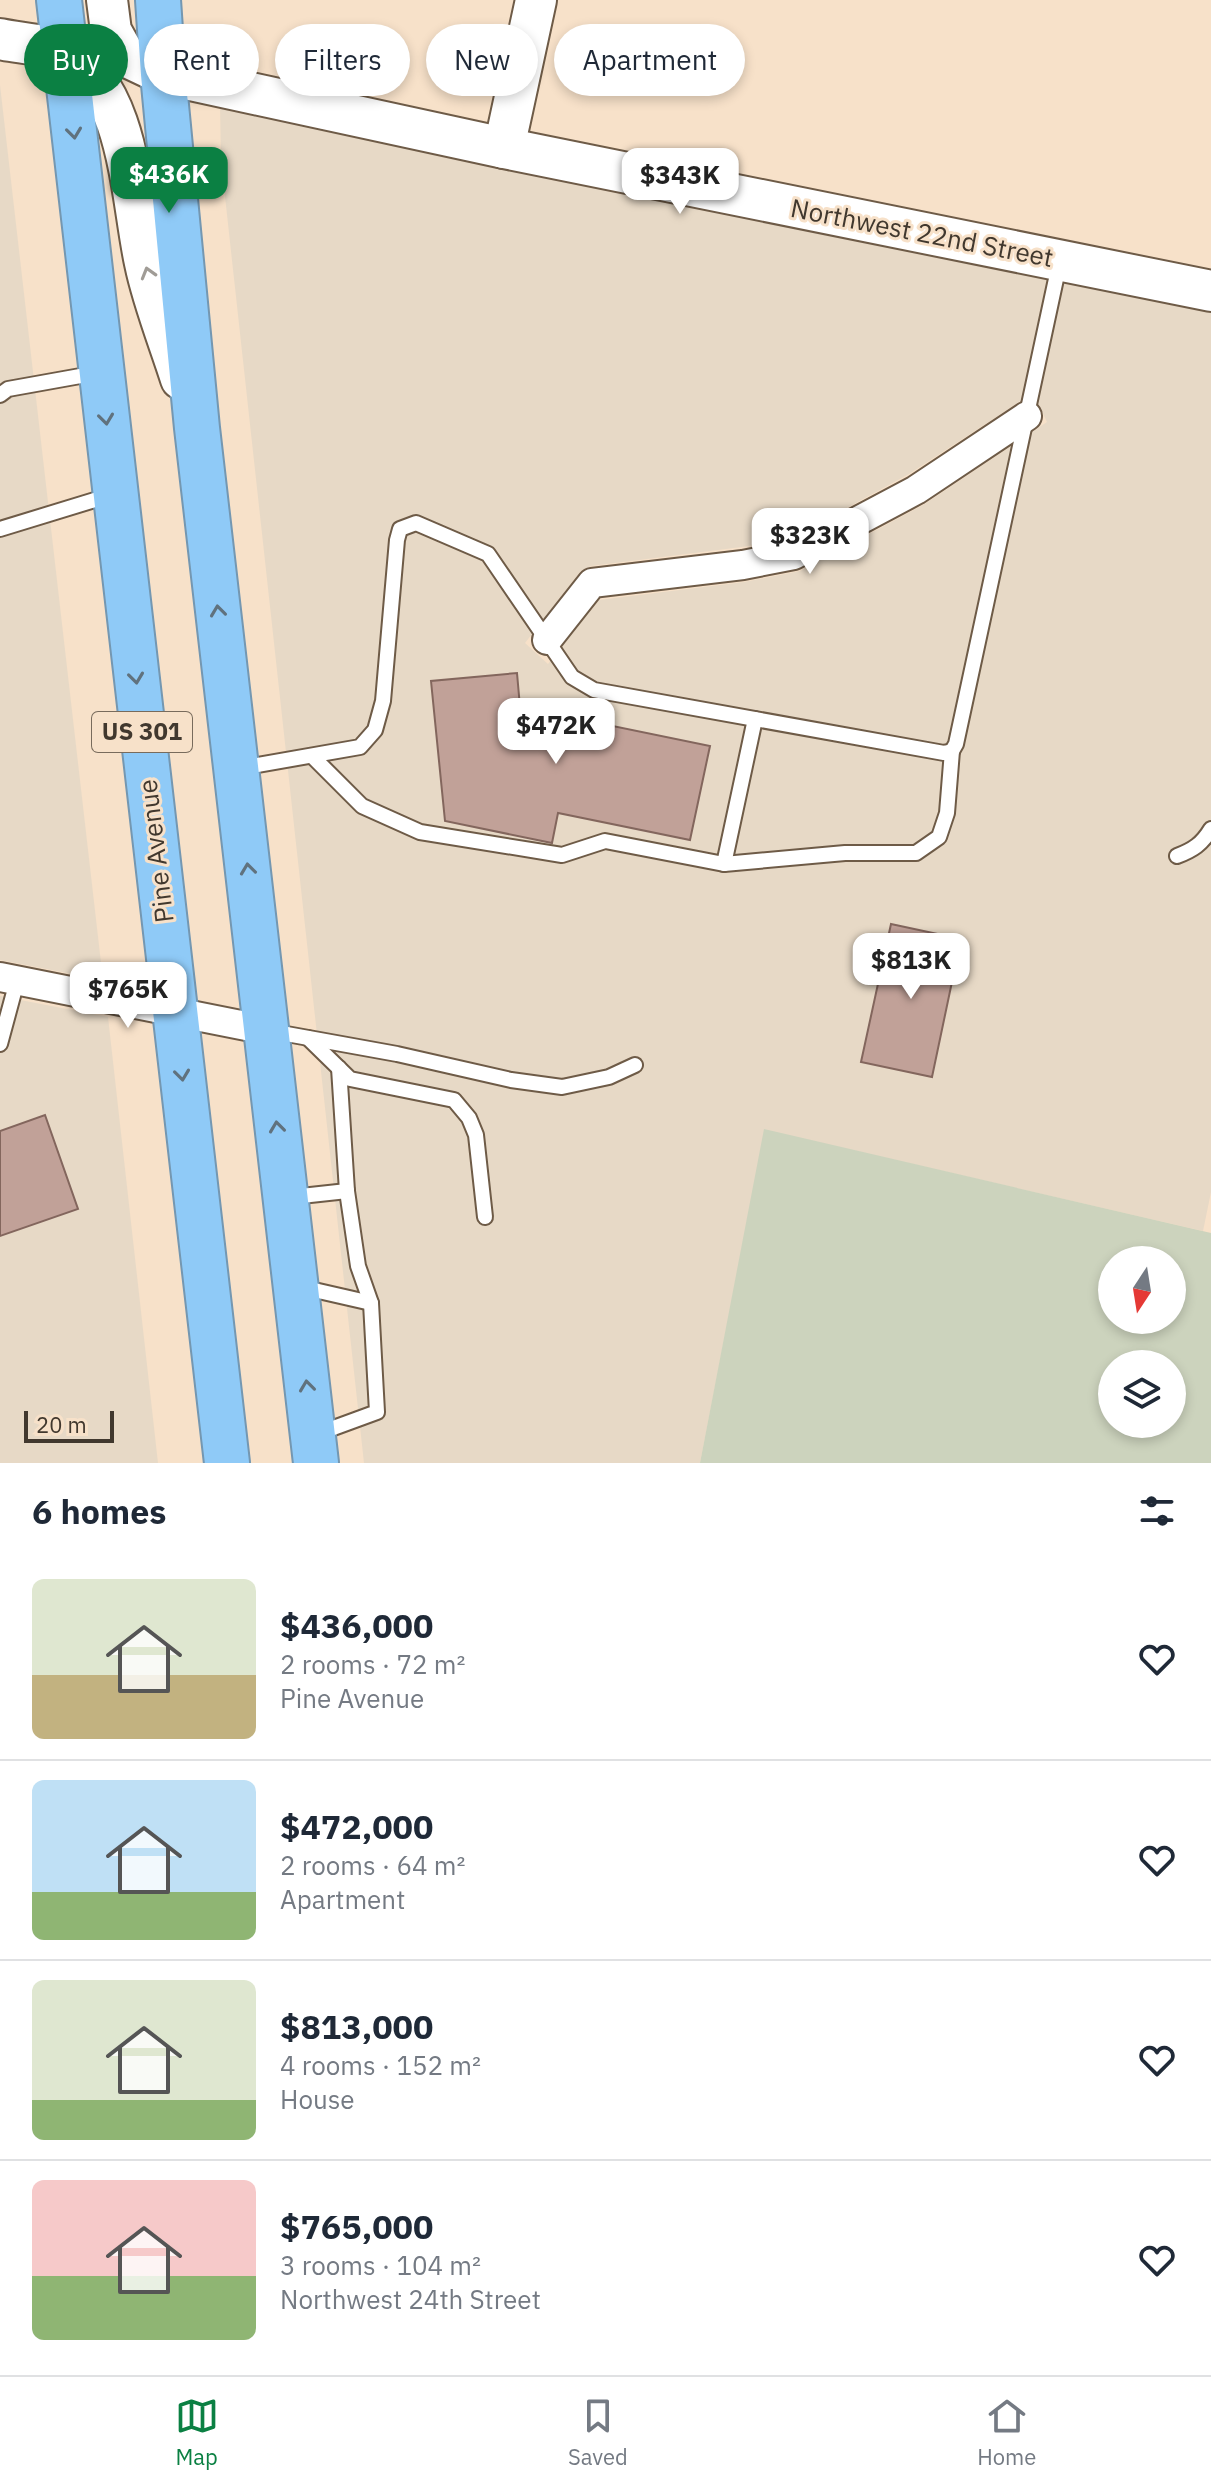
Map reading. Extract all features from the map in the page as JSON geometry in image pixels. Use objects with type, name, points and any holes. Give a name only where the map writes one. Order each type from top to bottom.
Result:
[{"type":"highway","name":"Pine Avenue","points":[[59,0],[61,24]]},
{"type":"highway","name":"US 301","points":[[158,0],[160,24]]},
{"type":"highway","name":"Pine Avenue","points":[[69,96],[227,1463]]},
{"type":"highway","name":"US 301","points":[[165,96],[197,428],[314,1449]]},
{"type":"street","name":"Northwest 22nd Street","points":[[107,0],[111,31],[125,56],[144,65]]},
{"type":"street","points":[[504,148],[536,0]]},
{"type":"street","points":[[2,46],[24,48]]},
{"type":"street","name":"Northwest 22nd Street","points":[[259,95],[504,148],[1211,291]]},
{"type":"street","points":[[104,96],[127,157],[145,265],[197,428]]},
{"type":"street","points":[[547,640],[592,583],[743,565],[794,555],[916,490],[1027,416]]},
{"type":"street","points":[[8,979],[266,1030]]},
{"type":"lane","points":[[312,756],[362,806],[420,832],[562,855],[605,841],[724,864],[845,853],[916,853],[939,837],[947,813],[952,751],[1060,261]]},
{"type":"lane","points":[[0,395],[8,389],[101,372]]},
{"type":"lane","points":[[0,529],[115,493]]},
{"type":"lane","points":[[236,768],[360,747],[375,730],[383,701],[397,540],[400,529],[416,523],[488,554],[572,677],[594,690],[944,753],[952,751]]},
{"type":"lane","points":[[724,864],[755,719]]},
{"type":"lane","points":[[1177,856],[1192,851],[1205,840],[1211,829]]},
{"type":"lane","points":[[0,1044],[8,979]]},
{"type":"lane","points":[[266,1030],[397,1054],[511,1080],[562,1087],[609,1077],[635,1065]]},
{"type":"lane","points":[[308,1038],[350,1079],[454,1100],[469,1118],[476,1135],[485,1217]]},
{"type":"lane","points":[[314,1449],[377,1412],[371,1303],[358,1266],[347,1191],[339,1068]]},
{"type":"lane","points":[[285,1198],[347,1191]]},
{"type":"lane","points":[[295,1286],[371,1303]]},
{"type":"shaded area","points":[[0,85],[103,980],[0,960]]},
{"type":"shaded area","points":[[220,104],[1211,309],[1211,1192],[1203,1231],[765,1130],[700,1463],[364,1463],[221,160]],"holes":[[[1033,393],[1047,422],[923,505],[800,571],[744,582],[599,600],[548,664],[525,643],[580,572],[591,566],[790,539],[909,474]]]},
{"type":"shaded area","points":[[0,996],[108,1017],[158,1463],[0,1463]]},
{"type":"green space","points":[[764,1129],[1211,1233],[1211,1463],[700,1463]]},
{"type":"building","points":[[517,673],[520,707],[710,746],[690,840],[558,813],[552,843],[445,821],[431,681]]},
{"type":"building","points":[[891,924],[961,939],[932,1077],[861,1062]]},
{"type":"building","points":[[45,1115],[78,1209],[0,1236],[0,1131]]}]
